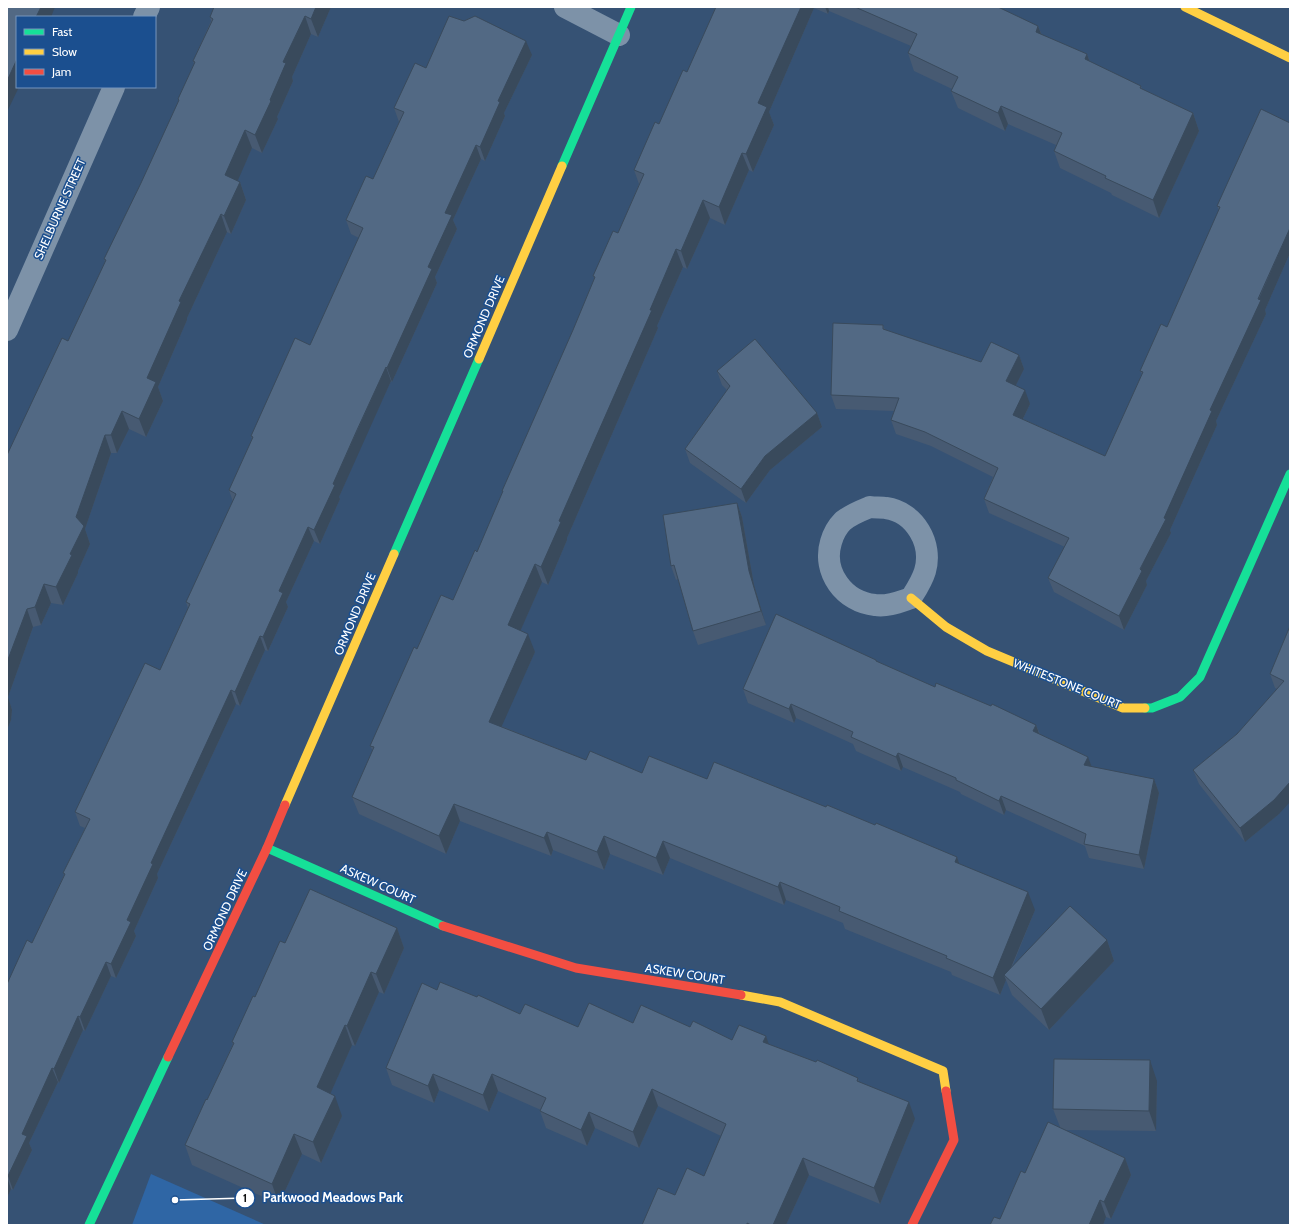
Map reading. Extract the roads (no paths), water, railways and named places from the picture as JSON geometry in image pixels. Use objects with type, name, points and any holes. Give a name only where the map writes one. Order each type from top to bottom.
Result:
[{"type":"street","points":[[144,16],[149,7]]},
{"type":"street","points":[[565,7],[619,35]]},
{"type":"street","name":"ORMOND DRIVE","points":[[89,1225],[267,848],[631,7]]},
{"type":"street","points":[[1185,7],[1290,58]]},
{"type":"street","name":"SHELBURNE STREET","points":[[7,330],[114,88]]},
{"type":"street","name":"WHITESTONE COURT","points":[[911,598],[946,627],[988,651],[1123,708],[1152,708],[1180,697],[1200,677],[1290,474]]},
{"type":"street","points":[[870,507],[887,508],[902,514],[915,524],[923,538],[927,553],[925,570],[920,584],[911,598],[894,604],[876,606],[860,602],[846,594],[836,582],[830,567],[828,551],[833,536],[842,522],[855,512],[870,507]]},
{"type":"street","name":"ASKEW COURT","points":[[267,848],[449,929],[576,968],[780,1002],[943,1071],[954,1140],[912,1225]]},
{"type":"place","name":"Parkwood Meadows Park","points":[[175,1200]]}]
